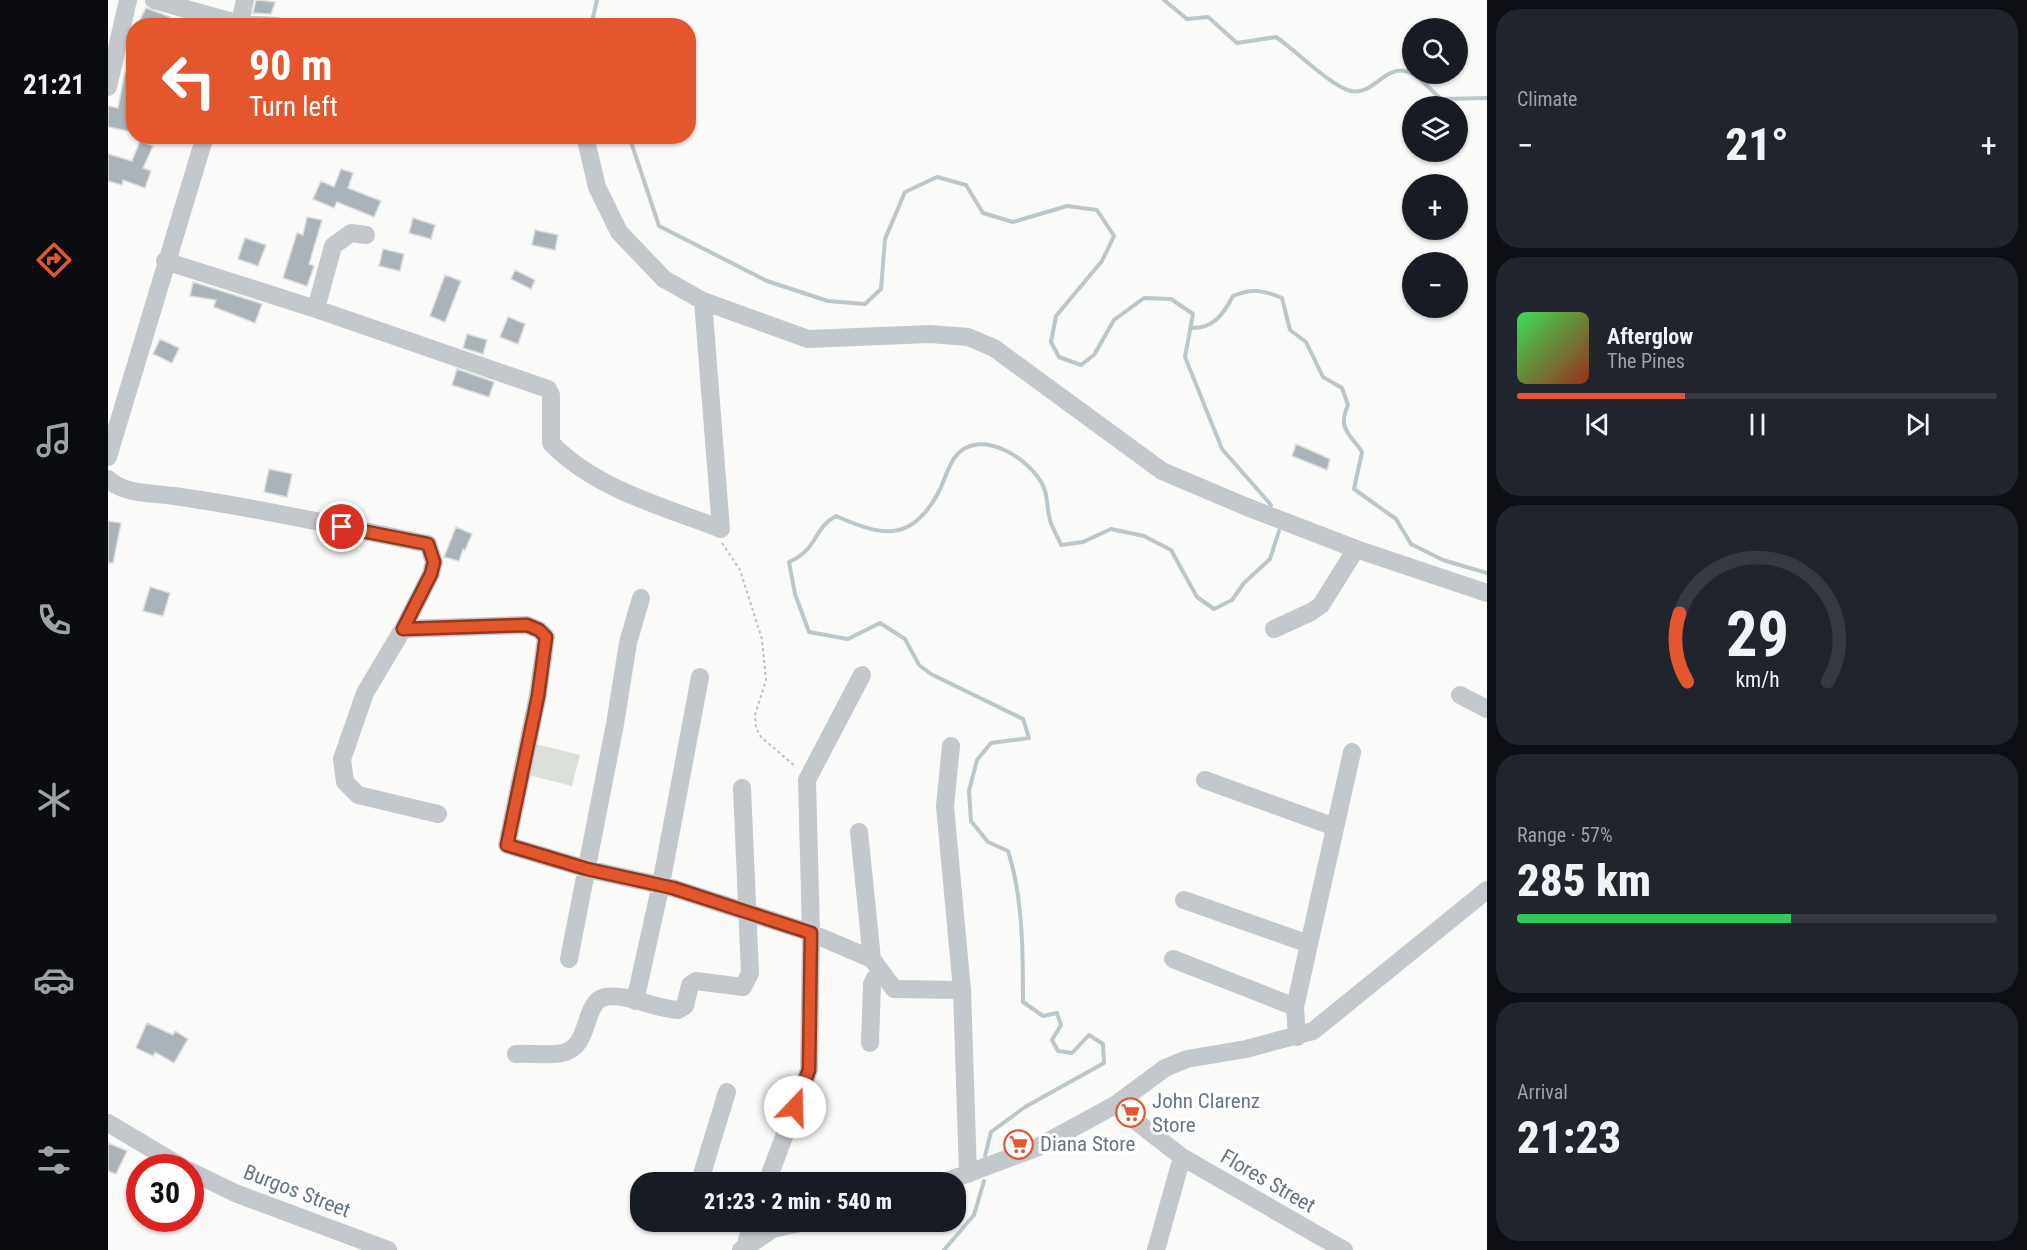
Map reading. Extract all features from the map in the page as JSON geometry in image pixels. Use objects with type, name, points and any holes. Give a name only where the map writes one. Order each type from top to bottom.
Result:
[{"type":"street","points":[[108,87],[129,0]]},
{"type":"street","points":[[154,0],[176,3],[220,18]]},
{"type":"street","points":[[241,18],[245,0]]},
{"type":"street","points":[[108,458],[114,412],[202,144]]},
{"type":"street","points":[[587,144],[597,187],[619,232],[664,279],[703,301],[808,339],[930,334],[968,337],[994,348],[1162,471],[1356,549],[1487,593]]},
{"type":"street","points":[[316,309],[333,246],[351,233],[366,235]]},
{"type":"street","points":[[165,261],[316,309],[548,389],[551,395],[551,443],[569,462],[609,485],[721,528],[703,301]]},
{"type":"street","points":[[108,479],[113,484],[129,489],[212,501],[428,544],[434,562],[431,574],[403,629],[365,693],[342,759],[345,782],[358,795],[438,814]]},
{"type":"street","points":[[1274,629],[1321,605],[1356,549]]},
{"type":"street","points":[[569,959],[628,643],[641,598]]},
{"type":"street","points":[[403,629],[527,625],[539,630],[546,637],[538,696],[507,845],[587,869],[661,884],[811,933],[877,967],[894,989],[962,990]]},
{"type":"street","points":[[771,1172],[809,1070],[811,933],[807,780],[862,675]]},
{"type":"street","points":[[635,1000],[661,884],[700,677]]},
{"type":"street","points":[[1460,695],[1487,709]]},
{"type":"street","points":[[951,746],[945,806],[962,990],[968,1174],[1036,1148],[1115,1105],[1165,1068],[1187,1059],[1246,1049],[1314,1031],[1487,890]]},
{"type":"street","points":[[1297,1036],[1295,1007],[1352,752]]},
{"type":"street","points":[[1204,780],[1335,827]]},
{"type":"street","points":[[516,1054],[564,1053],[579,1043],[594,1004],[604,997],[635,1000],[678,1011],[685,1006],[690,985],[696,981],[743,987],[750,973],[742,788]]},
{"type":"street","points":[[859,832],[877,967],[872,984],[870,1043]]},
{"type":"street","points":[[1184,900],[1309,944]]},
{"type":"street","points":[[1173,958],[1295,1007]]},
{"type":"street","points":[[703,1172],[727,1092]]},
{"type":"street","name":"Flores Street","points":[[1115,1105],[1182,1157],[1344,1250]]},
{"type":"street","points":[[108,1123],[160,1154]]},
{"type":"street","points":[[1156,1250],[1182,1157]]},
{"type":"street","name":"Burgos Street","points":[[204,1178],[235,1193],[388,1250]]},
{"type":"street","points":[[744,1247],[749,1232]]},
{"type":"street","points":[[744,1247],[768,1232]]},
{"type":"path","points":[[721,528],[722,543],[740,570],[762,639],[766,680],[755,715],[756,728],[761,737],[802,772],[807,780]]},
{"type":"shaded area","points":[[536,744],[580,755],[572,786],[528,775]]},
{"type":"building","points":[[256,0],[275,2],[271,14],[253,13]]},
{"type":"building","points":[[146,8],[170,17],[170,18],[141,18]]},
{"type":"building","points":[[125,72],[126,130],[108,127],[108,106],[118,108]]},
{"type":"building","points":[[139,144],[153,146],[143,168],[151,171],[145,188],[123,180],[122,185],[108,181],[108,154],[132,161]]},
{"type":"building","points":[[341,169],[353,173],[348,188],[381,201],[374,217],[337,202],[334,208],[313,199],[321,181],[334,187]]},
{"type":"building","points":[[307,217],[322,220],[309,264],[314,266],[307,286],[283,278],[297,233],[303,235]]},
{"type":"building","points":[[413,218],[435,225],[431,239],[409,233]]},
{"type":"building","points":[[535,230],[558,235],[555,250],[532,245]]},
{"type":"building","points":[[245,238],[266,245],[258,266],[238,259]]},
{"type":"building","points":[[383,249],[404,254],[400,271],[379,266]]},
{"type":"building","points":[[515,270],[535,280],[531,289],[511,279]]},
{"type":"building","points":[[445,275],[461,281],[445,322],[430,316]]},
{"type":"building","points":[[193,282],[262,304],[255,323],[214,307],[216,300],[190,296]]},
{"type":"building","points":[[508,317],[525,324],[518,344],[500,337]]},
{"type":"building","points":[[467,334],[487,340],[483,354],[463,348]]},
{"type":"building","points":[[160,339],[179,348],[172,363],[153,354]]},
{"type":"building","points":[[457,369],[494,382],[489,397],[452,385]]},
{"type":"building","points":[[1296,444],[1330,459],[1327,470],[1292,456]]},
{"type":"building","points":[[269,469],[292,474],[287,497],[264,492]]},
{"type":"building","points":[[108,521],[121,523],[113,563],[108,563]]},
{"type":"building","points":[[456,527],[472,534],[459,561],[444,557]]},
{"type":"building","points":[[150,587],[170,593],[163,616],[143,611]]},
{"type":"building","points":[[147,1023],[173,1035],[175,1031],[188,1039],[174,1063],[155,1052],[153,1056],[136,1048]]},
{"type":"building","points":[[108,1143],[127,1151],[116,1174],[108,1171]]},
{"type":"waterway","points":[[593,18],[597,0]]},
{"type":"waterway","points":[[1164,0],[1187,19],[1208,17],[1237,43],[1276,37],[1324,76],[1351,91],[1366,89],[1391,73],[1405,71],[1410,72],[1441,99],[1487,98]]},
{"type":"waterway","points":[[632,144],[659,226],[767,281],[828,301],[865,304],[881,289],[885,239],[905,192],[937,177],[966,185],[983,213],[1013,222],[1067,206],[1097,210],[1114,236],[1102,261],[1056,316],[1051,342],[1059,357],[1081,365],[1094,355],[1114,320],[1144,298],[1171,299],[1193,314],[1185,357],[1222,449],[1271,505]]},
{"type":"waterway","points":[[1190,328],[1198,328],[1211,323],[1221,315],[1233,296],[1239,293],[1257,291],[1282,298],[1290,330],[1306,342],[1323,377],[1342,388],[1348,405],[1344,426],[1362,452],[1354,489],[1396,519],[1411,544],[1443,560],[1487,573]]},
{"type":"waterway","points":[[985,1156],[991,1132],[1025,1107],[1104,1063],[1103,1044],[1089,1035],[1072,1053],[1058,1051],[1052,1040],[1061,1025],[1057,1013],[1043,1016],[1023,1002],[1019,906],[1008,851],[988,842],[971,821],[969,791],[977,760],[991,743],[1029,738],[1023,719],[931,674],[919,665],[905,639],[880,623],[848,639],[809,632],[795,594],[789,562],[805,551],[823,527],[836,516],[881,531],[905,528],[927,511],[955,457],[965,448],[977,444],[991,445],[1017,457],[1038,477],[1044,488],[1051,523],[1061,545],[1083,542],[1111,529],[1144,536],[1171,550],[1197,597],[1214,609],[1232,600],[1244,583],[1270,559],[1279,531]]},
{"type":"waterway","points":[[944,1250],[974,1215],[984,1181]]},
{"type":"place","name":"John Clarenz Store","points":[[1131,1113]]},
{"type":"place","name":"Diana Store","points":[[1019,1144]]},
{"type":"route","points":[[342,527],[428,544],[433,553],[434,562],[431,574],[403,629],[527,625],[539,630],[546,637],[538,696],[507,845],[587,869],[661,884],[811,933],[809,1070],[795,1107]]}]
